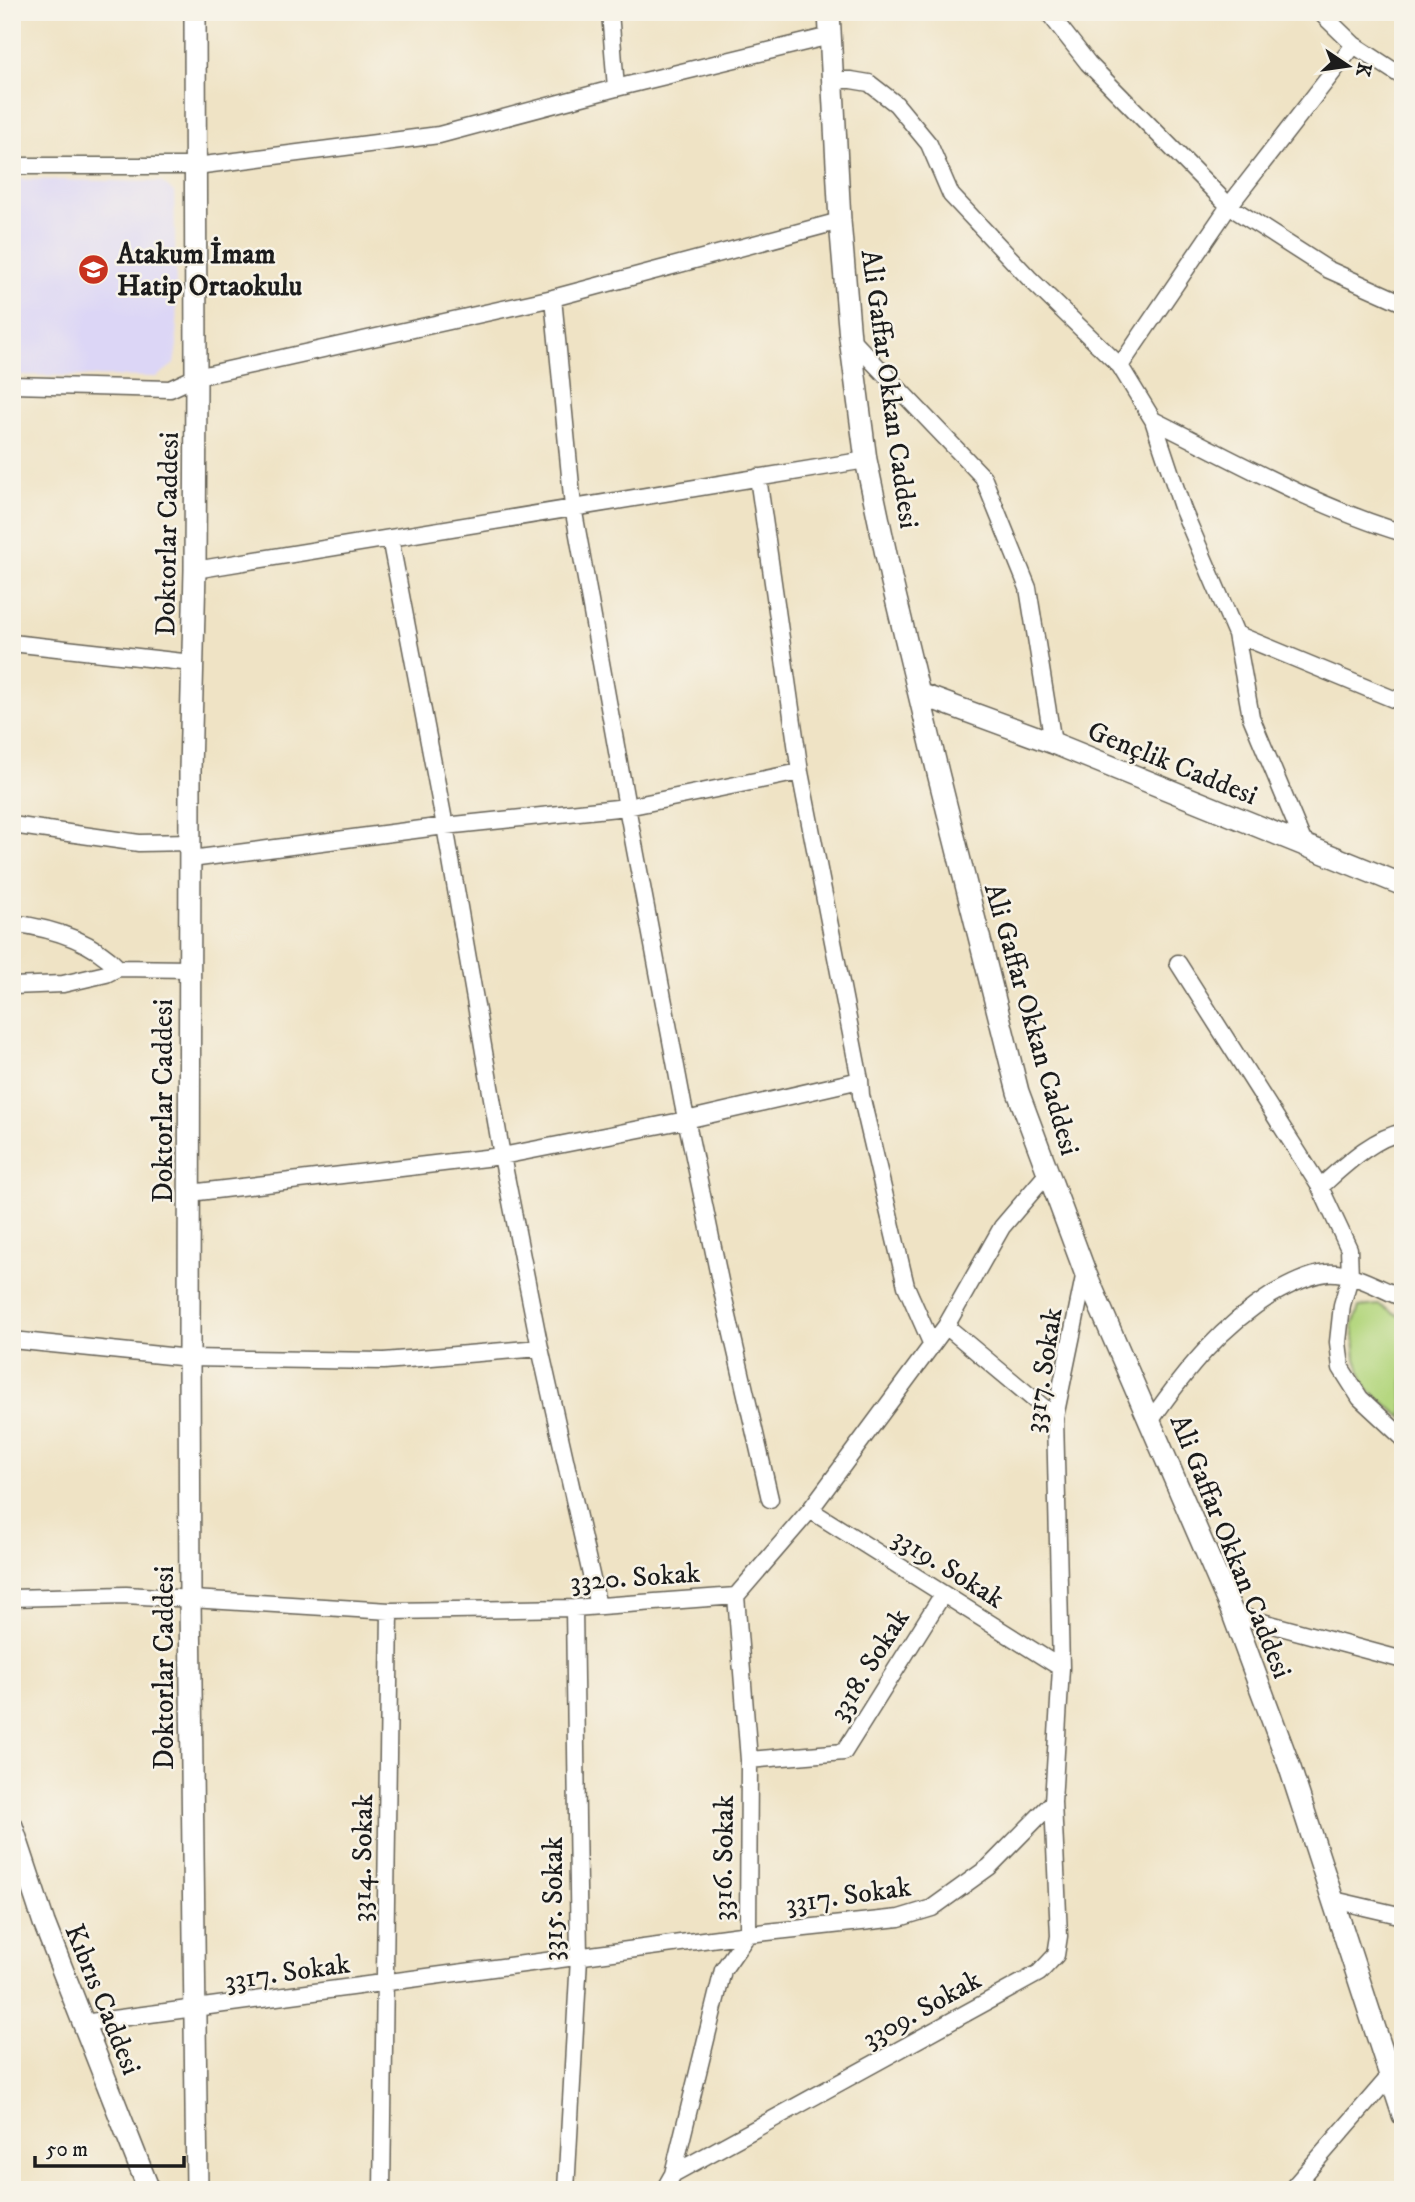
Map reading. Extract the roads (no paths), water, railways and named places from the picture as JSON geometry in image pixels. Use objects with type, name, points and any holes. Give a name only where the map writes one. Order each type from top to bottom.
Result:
[{"type":"street","name":"Doktorlar Caddesi","points":[[195,12],[195,570],[190,771],[190,1600],[197,2190]]},
{"type":"street","points":[[610,12],[616,88]]},
{"type":"street","name":"Ali Gaffar Okkan Caddesi","points":[[829,12],[840,221],[850,338],[866,460],[891,578],[1018,1092],[1086,1272],[1233,1614],[1289,1765],[1403,2115]]},
{"type":"street","points":[[1048,12],[1088,63],[1229,206],[1327,268],[1403,303]]},
{"type":"street","points":[[1320,12],[1354,45],[1403,77]]},
{"type":"street","points":[[12,166],[196,166],[439,135],[616,88],[830,36]]},
{"type":"street","points":[[1120,366],[1229,206],[1354,45]]},
{"type":"street","points":[[834,80],[869,83],[896,104],[929,144],[951,195],[1029,278],[1120,366],[1153,420],[1183,510],[1236,634],[1251,717],[1305,846]]},
{"type":"street","points":[[12,385],[170,389],[196,377],[553,298],[840,221]]},
{"type":"street","points":[[553,298],[573,507],[627,807],[686,1120],[770,1499]]},
{"type":"street","points":[[850,338],[983,477],[1028,588],[1053,743]]},
{"type":"street","points":[[1153,420],[1287,487],[1374,524],[1403,533]]},
{"type":"street","points":[[195,570],[866,460]]},
{"type":"street","points":[[758,477],[800,772],[861,1095],[906,1286],[932,1345]]},
{"type":"street","points":[[390,538],[445,826],[502,1156],[540,1348],[598,1606]]},
{"type":"street","points":[[1236,634],[1403,702]]},
{"type":"street","points":[[12,643],[192,663]]},
{"type":"street","name":"Gençlik Caddesi","points":[[920,694],[1053,743],[1403,886]]},
{"type":"street","points":[[12,825],[191,850],[627,807],[800,772]]},
{"type":"street","points":[[12,923],[77,939],[108,957],[118,968]]},
{"type":"street","points":[[1178,963],[1320,1187],[1349,1249],[1350,1276],[1342,1305],[1338,1342],[1341,1368],[1360,1398],[1403,1438]]},
{"type":"street","points":[[12,986],[63,984],[106,975],[118,968],[190,969]]},
{"type":"street","points":[[190,1193],[502,1156],[686,1120],[860,1080]]},
{"type":"street","points":[[1320,1187],[1356,1156],[1395,1133],[1403,1132]]},
{"type":"street","name":"3320. Sokak","points":[[12,1598],[126,1595],[390,1611],[573,1608],[736,1596],[810,1510],[932,1345],[946,1326],[1002,1227],[1048,1173]]},
{"type":"street","name":"3317. Sokak","points":[[83,2023],[748,1934],[899,1918],[932,1908],[989,1867],[1052,1802],[1061,1668],[1055,1418],[1086,1272]]},
{"type":"street","points":[[1151,1420],[1184,1374],[1214,1339],[1250,1308],[1286,1286],[1328,1273],[1350,1276],[1403,1298]]},
{"type":"street","points":[[946,1326],[1055,1418]]},
{"type":"street","points":[[12,1340],[190,1358],[384,1361],[540,1348]]},
{"type":"street","name":"3319. Sokak","points":[[810,1510],[1061,1668]]},
{"type":"street","name":"3318. Sokak","points":[[749,1760],[844,1752],[943,1594]]},
{"type":"street","name":"3316. Sokak","points":[[664,2190],[673,2174],[723,1970],[748,1934],[749,1760],[736,1596]]},
{"type":"street","name":"3315. Sokak","points":[[566,2190],[579,1958],[573,1608]]},
{"type":"street","name":"3314. Sokak","points":[[382,2190],[390,1611]]},
{"type":"street","points":[[1233,1614],[1403,1660]]},
{"type":"street","name":"3309. Sokak","points":[[673,2174],[1039,1973],[1056,1955],[1059,1936],[1052,1802]]},
{"type":"street","name":"Kıbrıs Caddesi","points":[[12,1826],[44,1923],[149,2190]]},
{"type":"street","points":[[1334,1900],[1403,1916]]},
{"type":"street","points":[[1291,2190],[1389,2077]]},
{"type":"place","name":"Atakum İmam Hatip Ortaokulu","points":[[94,269]]}]
